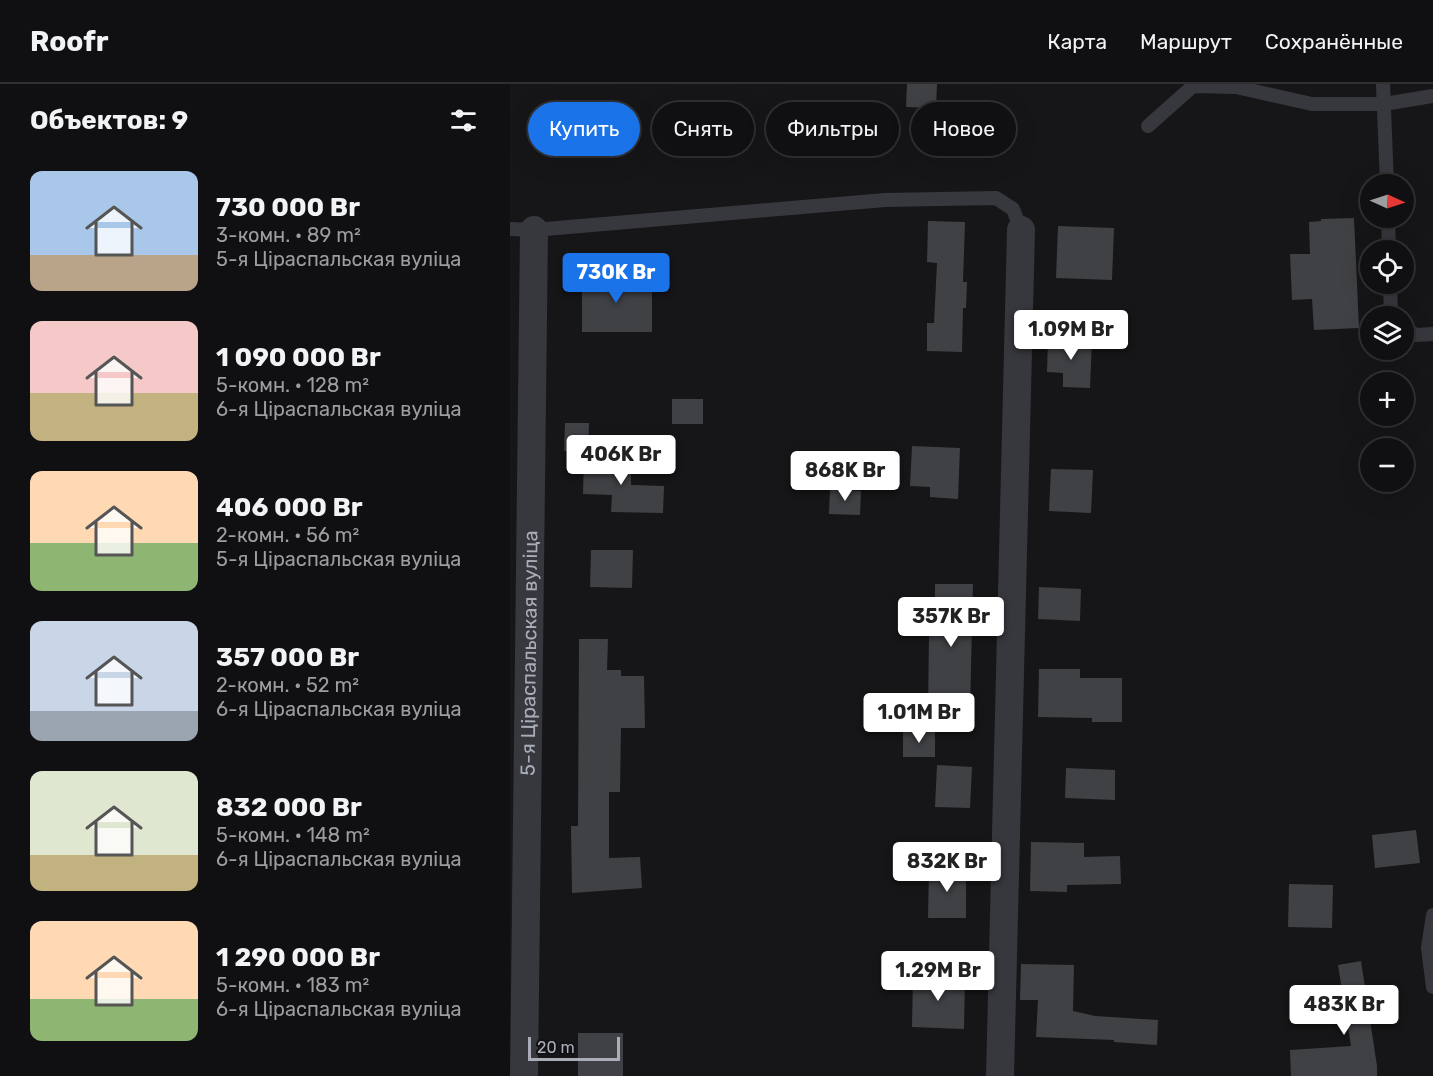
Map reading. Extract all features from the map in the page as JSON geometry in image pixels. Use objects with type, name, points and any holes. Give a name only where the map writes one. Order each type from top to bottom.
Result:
[{"type":"street","name":"5-я Ціраспальская вуліца","points":[[522,229],[525,1076]]},
{"type":"street","points":[[1000,1076],[1021,230]]},
{"type":"lane","points":[[1383,84],[1387,174]]},
{"type":"lane","points":[[1148,126],[1193,86],[1236,87],[1312,104],[1384,104],[1433,96]]},
{"type":"lane","points":[[522,229],[885,200],[996,198],[1013,209],[1021,230]]},
{"type":"lane","points":[[1414,334],[1433,334]]},
{"type":"lane","points":[[1433,915],[1428,948],[1433,987]]},
{"type":"building","points":[[907,84],[937,84],[936,102],[911,102],[911,107],[906,107]]},
{"type":"building","points":[[1354,218],[1359,328],[1314,330],[1312,299],[1292,300],[1290,254],[1310,254],[1309,222],[1321,221],[1321,219]]},
{"type":"building","points":[[928,221],[965,222],[963,282],[967,282],[966,308],[963,308],[962,352],[927,351],[927,323],[934,323],[937,263],[927,262]]},
{"type":"building","points":[[1058,226],[1114,228],[1112,280],[1056,278]]},
{"type":"building","points":[[592,272],[628,272],[628,282],[652,282],[652,332],[582,332],[582,282],[592,282]]},
{"type":"building","points":[[1048,339],[1092,340],[1090,388],[1063,387],[1063,373],[1047,372]]},
{"type":"building","points":[[672,399],[703,399],[703,424],[672,424]]},
{"type":"building","points":[[565,423],[589,423],[588,451],[564,451]]},
{"type":"building","points":[[912,446],[960,448],[958,499],[930,497],[930,487],[910,486]]},
{"type":"building","points":[[584,457],[631,458],[631,485],[664,486],[663,513],[611,512],[612,495],[583,494]]},
{"type":"building","points":[[1051,469],[1093,470],[1091,513],[1049,511]]},
{"type":"building","points":[[830,489],[861,491],[860,515],[829,514]]},
{"type":"building","points":[[591,550],[633,550],[632,588],[590,587]]},
{"type":"building","points":[[935,584],[973,584],[970,709],[928,709],[929,635],[935,634]]},
{"type":"building","points":[[1039,587],[1081,589],[1080,621],[1038,619]]},
{"type":"building","points":[[579,639],[608,639],[607,670],[621,670],[621,676],[644,676],[645,728],[621,728],[620,792],[609,792],[609,858],[640,857],[642,888],[572,893],[571,826],[578,826]]},
{"type":"building","points":[[1039,669],[1080,669],[1080,678],[1122,678],[1122,722],[1092,722],[1092,718],[1038,717]]},
{"type":"building","points":[[903,731],[935,731],[935,757],[903,757]]},
{"type":"building","points":[[937,765],[972,767],[970,808],[935,807]]},
{"type":"building","points":[[1066,768],[1115,770],[1115,800],[1065,798]]},
{"type":"building","points":[[1416,830],[1420,863],[1375,868],[1372,835]]},
{"type":"building","points":[[1031,842],[1084,843],[1084,857],[1120,856],[1121,884],[1067,885],[1067,892],[1030,891]]},
{"type":"building","points":[[929,867],[966,867],[966,918],[928,918]]},
{"type":"building","points":[[1289,884],[1333,885],[1332,928],[1288,927]]},
{"type":"building","points":[[1361,961],[1377,1076],[1291,1076],[1290,1050],[1351,1046],[1338,965]]},
{"type":"building","points":[[1021,964],[1074,965],[1073,1011],[1095,1016],[1158,1020],[1157,1045],[1114,1042],[1114,1040],[1036,1037],[1038,1000],[1020,1000]]},
{"type":"building","points":[[913,975],[965,977],[964,1029],[912,1027]]},
{"type":"building","points":[[578,1033],[623,1033],[623,1076],[578,1076]]}]
